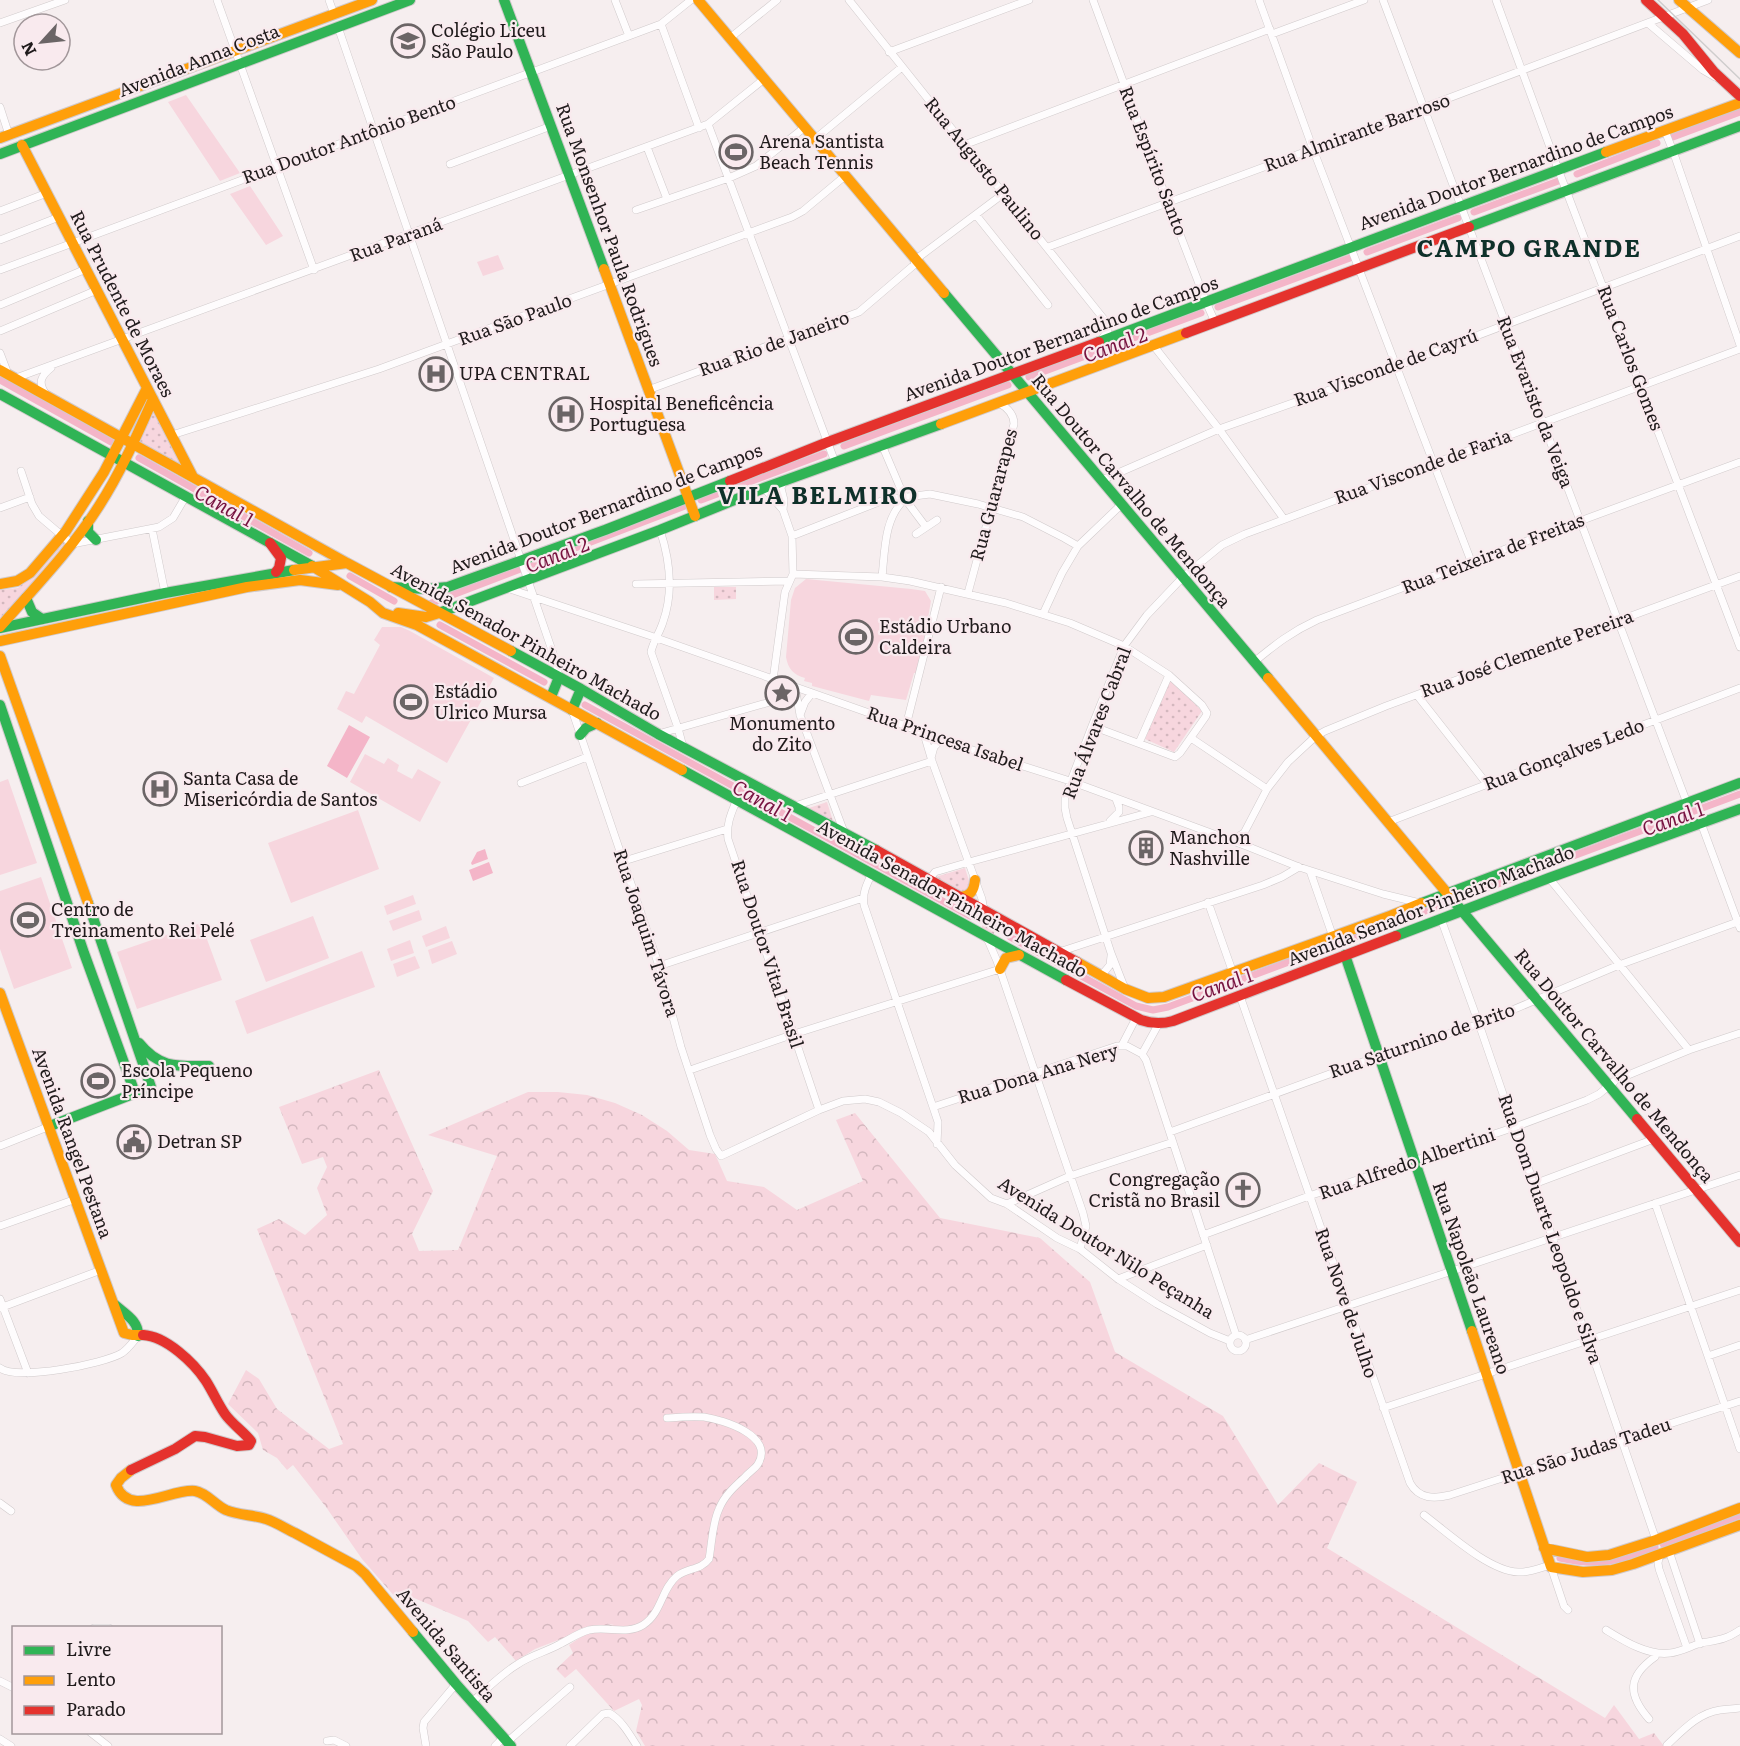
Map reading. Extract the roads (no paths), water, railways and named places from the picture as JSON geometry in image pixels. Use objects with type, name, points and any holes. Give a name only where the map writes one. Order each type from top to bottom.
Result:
[{"type":"main road","name":"Avenida Anna Costa","points":[[4,136],[372,0]]},
{"type":"main road","name":"Avenida Anna Costa","points":[[0,154],[410,0]]},
{"type":"main road","name":"Rua Monsenhor Paula Rodrigues","points":[[504,0],[695,516]]},
{"type":"main road","name":"Rua Doutor Carvalho de Mendonça","points":[[698,0],[1740,1242]]},
{"type":"main road","points":[[1679,0],[1740,53]]},
{"type":"main road","points":[[1651,1],[1683,34],[1714,72],[1740,96]]},
{"type":"main road","points":[[334,14],[339,27]]},
{"type":"main road","name":"Avenida Doutor Bernardino de Campos","points":[[390,587],[426,589],[448,586],[520,562],[828,442],[1740,103]]},
{"type":"main road","name":"Avenida Doutor Bernardino de Campos","points":[[439,613],[507,588],[526,578],[660,530],[764,488],[999,403],[1740,126]]},
{"type":"main road","name":"Rua Prudente de Moraes","points":[[21,146],[193,478]]},
{"type":"main road","name":"Avenida Senador Pinheiro Machado","points":[[8,374],[390,587],[559,676],[658,734],[844,832],[984,912],[1139,996],[1164,998],[1390,916],[1447,892],[1740,783]]},
{"type":"main road","points":[[128,442],[147,388]]},
{"type":"main road","name":"Avenida Senador Pinheiro Machado","points":[[0,394],[308,564],[370,602],[383,613],[417,625],[1146,1023],[1158,1025],[1240,996],[1549,878],[1740,809]]},
{"type":"main road","points":[[0,584],[8,584],[24,578],[32,572],[62,536],[118,459],[153,399]]},
{"type":"main road","points":[[0,628],[72,544],[89,520],[100,504],[118,459]]},
{"type":"main road","points":[[89,520],[87,532],[89,537],[96,540]]},
{"type":"main road","points":[[270,543],[280,558],[276,572]]},
{"type":"main road","points":[[308,564],[318,546]]},
{"type":"main road","points":[[0,628],[308,564],[352,566]]},
{"type":"main road","points":[[0,641],[247,587],[300,580],[343,586],[340,573],[352,566]]},
{"type":"main road","points":[[388,610],[400,608],[404,601],[402,593]]},
{"type":"main road","points":[[26,598],[32,612],[42,619]]},
{"type":"main road","points":[[370,602],[398,613],[426,617],[439,613]]},
{"type":"main road","points":[[0,656],[134,1036],[143,1090]]},
{"type":"main road","points":[[550,697],[559,676]]},
{"type":"main road","points":[[572,710],[580,688]]},
{"type":"main road","points":[[0,705],[84,953],[143,1090]]},
{"type":"main road","points":[[580,735],[586,728],[597,723]]},
{"type":"main road","points":[[21,762],[35,758]]},
{"type":"main road","points":[[960,897],[972,893],[975,880]]},
{"type":"main road","points":[[984,912],[978,925],[987,938],[1001,925],[996,918]]},
{"type":"main road","points":[[999,965],[1006,958],[1019,955]]},
{"type":"main road","name":"Rua Napoleão Laureano","points":[[1345,955],[1550,1566]]},
{"type":"main road","name":"Avenida Rangel Pestana","points":[[0,993],[124,1333],[129,1336],[138,1336]]},
{"type":"main road","points":[[134,1036],[149,1056],[161,1063],[177,1067],[208,1066]]},
{"type":"main road","points":[[50,1126],[143,1090]]},
{"type":"main road","name":"Avenida Santista","points":[[138,1336],[147,1334],[154,1336],[194,1367],[205,1380],[222,1410],[251,1443],[243,1447],[211,1438],[193,1436],[177,1449],[150,1459],[120,1480],[116,1485],[119,1493],[136,1501],[145,1501],[187,1490],[195,1491],[225,1510],[268,1519],[356,1566],[504,1743]]},
{"type":"main road","points":[[1544,1548],[1574,1555],[1598,1557],[1656,1540],[1740,1508]]},
{"type":"main road","points":[[1550,1566],[1573,1571],[1603,1572],[1665,1553],[1740,1525]]},
{"type":"main road","points":[[1656,1540],[1665,1553]]},
{"type":"street","points":[[0,23],[65,0]]},
{"type":"street","points":[[217,0],[314,270]]},
{"type":"street","points":[[329,0],[334,14]]},
{"type":"street","points":[[615,0],[629,36]]},
{"type":"street","name":"Rua Doutor Antônio Bento","points":[[0,270],[661,24],[692,0]]},
{"type":"street","points":[[730,38],[777,0]]},
{"type":"street","name":"Rua Augusto Paulino","points":[[849,0],[1107,323],[1108,330],[1101,340]]},
{"type":"street","points":[[889,52],[1029,0]]},
{"type":"street","name":"Rua Espírito Santo","points":[[1093,0],[1215,322]]},
{"type":"street","points":[[1259,0],[1313,149],[1471,561]]},
{"type":"street","points":[[964,145],[1124,85],[1364,0]]},
{"type":"street","name":"Rua Evaristo da Veiga","points":[[1383,0],[1687,803]]},
{"type":"street","name":"Rua Carlos Gomes","points":[[1496,0],[1740,647]]},
{"type":"street","name":"Rua Almirante Barroso","points":[[1048,247],[1424,109],[1708,0]]},
{"type":"street","points":[[661,24],[699,128]]},
{"type":"street","points":[[1649,24],[1703,70],[1728,86]]},
{"type":"street","points":[[339,27],[559,676]]},
{"type":"street","points":[[815,139],[902,67]]},
{"type":"street","name":"Rua Paraná","points":[[8,374],[58,363],[699,128],[708,124],[764,79]]},
{"type":"street","points":[[0,107],[4,136]]},
{"type":"street","points":[[708,124],[835,462]]},
{"type":"street","points":[[450,164],[550,126]]},
{"type":"street","points":[[636,210],[729,178],[756,166],[805,127]]},
{"type":"street","points":[[1665,131],[1740,347]]},
{"type":"street","points":[[647,147],[667,199]]},
{"type":"street","name":"Rua São Paulo","points":[[172,435],[447,345],[798,214],[845,176]]},
{"type":"street","points":[[0,211],[47,193]]},
{"type":"street","name":"Rua Rio de Janeiro","points":[[648,390],[859,312],[914,266],[915,260],[1003,194]]},
{"type":"street","points":[[976,214],[1048,305]]},
{"type":"street","points":[[0,240],[59,218]]},
{"type":"street","name":"Rua Visconde de Cayrú","points":[[1102,480],[1219,429],[1397,366],[1740,236]]},
{"type":"street","points":[[0,305],[86,269]]},
{"type":"street","points":[[0,331],[97,290]]},
{"type":"street","points":[[1154,345],[1284,519]]},
{"type":"street","name":"Rua Visconde de Faria","points":[[1183,577],[1222,544],[1641,387],[1740,347]]},
{"type":"street","points":[[0,353],[8,374]]},
{"type":"street","points":[[47,396],[41,387],[40,380],[58,363]]},
{"type":"street","name":"Rua Guararapes","points":[[968,593],[1014,424],[1009,410],[999,403]]},
{"type":"street","points":[[882,445],[905,499],[926,527]]},
{"type":"street","name":"Rua Teixeira de Freitas","points":[[1254,662],[1297,629],[1471,561],[1740,462]]},
{"type":"street","points":[[21,471],[41,519],[72,544],[152,530],[164,525],[173,518],[186,496]]},
{"type":"street","points":[[783,510],[784,500],[781,488],[786,480]]},
{"type":"street","points":[[764,488],[783,510],[792,536],[791,577],[785,592],[770,702]]},
{"type":"street","points":[[792,536],[884,501],[939,495],[1023,517],[1065,537],[1078,546]]},
{"type":"street","points":[[0,508],[30,497]]},
{"type":"street","points":[[882,577],[891,516],[905,499]]},
{"type":"street","points":[[1042,614],[1078,546],[1122,504]]},
{"type":"street","points":[[916,534],[937,520]]},
{"type":"street","points":[[152,530],[165,593]]},
{"type":"street","points":[[660,530],[666,547],[670,584],[669,600],[652,647],[652,657],[683,747]]},
{"type":"street","name":"Rua José Clemente Pereira","points":[[1244,833],[1267,789],[1287,762],[1316,736],[1341,723],[1740,576]]},
{"type":"street","points":[[636,584],[791,577],[882,577],[941,587],[1042,614],[1125,646],[1169,675],[1206,710],[1206,716],[1175,757],[1092,726]]},
{"type":"street","name":"Rua Álvares Cabral","points":[[1125,989],[1111,954],[1064,802],[1070,781],[1125,646],[1147,615],[1183,577]]},
{"type":"street","points":[[906,726],[941,587]]},
{"type":"street","name":"Rua Princesa Isabel","points":[[507,588],[657,638],[941,740],[1070,781],[1310,871],[1383,894],[1421,903]]},
{"type":"street","points":[[1139,743],[1169,675]]},
{"type":"street","points":[[658,734],[770,702],[794,687],[800,715],[844,832]]},
{"type":"street","name":"Rua Gonçalves Ledo","points":[[1388,822],[1740,688]]},
{"type":"street","points":[[800,715],[805,702],[812,693]]},
{"type":"street","points":[[1417,694],[1487,784]]},
{"type":"street","name":"Rua Joaquim Távora","points":[[572,710],[659,966],[681,1047],[710,1135],[721,1156]]},
{"type":"street","points":[[924,734],[982,899],[984,912]]},
{"type":"street","points":[[1191,738],[1267,789]]},
{"type":"street","points":[[932,759],[934,747],[941,740]]},
{"type":"street","points":[[521,783],[587,757]]},
{"type":"street","points":[[795,806],[932,759]]},
{"type":"street","points":[[624,861],[727,829],[737,799]]},
{"type":"street","points":[[1106,824],[1119,812],[1116,799]]},
{"type":"street","points":[[929,880],[935,872],[1151,812]]},
{"type":"street","points":[[1701,823],[1739,923]]},
{"type":"street","name":"Rua Doutor Vital Brasil","points":[[727,829],[728,838],[819,1110]]},
{"type":"street","points":[[1231,841],[1244,833],[1249,847]]},
{"type":"street","points":[[1058,952],[1273,881],[1299,867]]},
{"type":"street","points":[[1310,871],[1332,937]]},
{"type":"street","points":[[872,873],[863,898],[938,1122],[937,1144]]},
{"type":"street","points":[[1549,878],[1689,1050]]},
{"type":"street","points":[[1383,894],[1395,905],[1395,910],[1390,916]]},
{"type":"street","points":[[659,966],[863,898]]},
{"type":"street","points":[[1208,902],[1233,972]]},
{"type":"street","name":"Rua Dom Duarte Leopoldo e Silva","points":[[1441,919],[1515,1127],[1656,1540]]},
{"type":"street","name":"Rua Saturnino de Brito","points":[[1170,1132],[1379,1056],[1479,1024],[1619,965],[1739,923]]},
{"type":"street","points":[[987,938],[999,965],[1083,1213],[1086,1226],[1080,1249]]},
{"type":"street","points":[[1101,976],[1110,965],[1111,954]]},
{"type":"street","points":[[690,1070],[999,965]]},
{"type":"street","name":"Rua Nove de Julho","points":[[1240,996],[1412,1487],[1420,1494],[1431,1498]]},
{"type":"street","points":[[1122,1046],[1136,1018]]},
{"type":"street","points":[[1158,1025],[1142,1054],[1146,1060],[1236,1335]]},
{"type":"street","name":"Rua Alfredo Albertini","points":[[1203,1236],[1309,1196],[1515,1127],[1587,1100],[1599,1094],[1616,1080],[1689,1050],[1740,1033]]},
{"type":"street","name":"Rua Dona Ana Nery","points":[[933,1107],[1122,1046],[1131,1047],[1142,1054]]},
{"type":"street","name":"Avenida Doutor Nilo Peçanha","points":[[721,1156],[843,1101],[855,1099],[879,1102],[901,1113],[929,1132],[955,1165],[991,1198],[1007,1204],[1057,1238],[1080,1249],[1118,1279],[1178,1316],[1230,1341]]},
{"type":"street","points":[[0,1146],[50,1126]]},
{"type":"street","points":[[1534,1184],[1654,1139]]},
{"type":"street","points":[[1007,1204],[1070,1176],[1173,1142]]},
{"type":"street","points":[[1245,1340],[1740,1175]]},
{"type":"street","points":[[0,1226],[76,1199]]},
{"type":"street","points":[[1655,1203],[1740,1449]]},
{"type":"street","points":[[1118,1279],[1207,1245]]},
{"type":"street","points":[[28,1373],[1,1305],[101,1270]]},
{"type":"street","points":[[1383,1408],[1740,1290]]},
{"type":"street","points":[[1236,1335],[1245,1340]]},
{"type":"street","points":[[1236,1335],[1230,1341],[1232,1348],[1239,1350],[1244,1347],[1245,1340]]},
{"type":"street","points":[[0,1368],[10,1373],[28,1373],[102,1362],[122,1353],[138,1336]]},
{"type":"street","points":[[1708,1356],[1740,1345]]},
{"type":"street","name":"Rua São Judas Tadeu","points":[[1431,1498],[1450,1495],[1740,1401]]},
{"type":"street","points":[[472,1702],[519,1663],[560,1645],[581,1632],[592,1629],[626,1630],[642,1626],[652,1618],[669,1584],[677,1576],[706,1563],[718,1509],[726,1495],[757,1466],[762,1451],[754,1437],[721,1421],[688,1416],[667,1418]]},
{"type":"street","points":[[0,1503],[11,1511]]},
{"type":"street","points":[[1424,1515],[1501,1569],[1527,1572],[1550,1566]]},
{"type":"street","points":[[1665,1553],[1700,1644]]},
{"type":"street","points":[[1665,1553],[1658,1563],[1659,1569],[1687,1648]]},
{"type":"street","name":"Rua Napoleão Laureano","points":[[1550,1566],[1564,1606],[1568,1610]]},
{"type":"street","points":[[1606,1630],[1653,1652],[1671,1653],[1719,1641],[1740,1630]]},
{"type":"street","points":[[1649,1719],[1639,1707],[1633,1685],[1641,1668],[1655,1657]]},
{"type":"street","points":[[426,1746],[423,1722],[456,1684]]},
{"type":"street","points":[[504,1743],[570,1687]]},
{"type":"street","points":[[1667,1745],[1695,1720],[1719,1710],[1740,1708]]},
{"type":"street","points":[[570,1746],[603,1714],[609,1713],[614,1715],[637,1746]]},
{"type":"street","points":[[92,1734],[104,1745]]},
{"type":"street","points":[[0,1739],[11,1746]]},
{"type":"street","points":[[327,1741],[334,1740],[346,1746]]},
{"type":"waterway","name":"Canal 2","points":[[1673,137],[1740,112]]},
{"type":"waterway","name":"Canal 2","points":[[1577,174],[1657,143]]},
{"type":"waterway","name":"Canal 2","points":[[1474,212],[1561,180]]},
{"type":"waterway","name":"Canal 2","points":[[1367,252],[1458,218]]},
{"type":"waterway","name":"Canal 2","points":[[1218,307],[1350,258]]},
{"type":"waterway","name":"Canal 2","points":[[1029,377],[1201,313]]},
{"type":"waterway","name":"Canal 1","points":[[0,380],[111,442]]},
{"type":"waterway","name":"Canal 2","points":[[844,446],[1008,385]]},
{"type":"waterway","name":"Canal 2","points":[[701,500],[824,454]]},
{"type":"waterway","name":"Canal 1","points":[[139,458],[309,553]]},
{"type":"waterway","name":"Canal 2","points":[[429,604],[685,506]]},
{"type":"waterway","name":"Canal 1","points":[[350,576],[394,601]]},
{"type":"waterway","name":"Canal 1","points":[[440,625],[544,682]]},
{"type":"waterway","name":"Canal 1","points":[[585,705],[970,916]]},
{"type":"waterway","name":"Canal 1","points":[[1471,894],[1740,794]]},
{"type":"waterway","name":"Canal 1","points":[[1010,937],[1136,1006],[1153,1010],[1168,1007],[1444,904]]},
{"type":"waterway","points":[[1663,1544],[1740,1515]]},
{"type":"waterway","points":[[1560,1558],[1587,1562],[1609,1561],[1655,1547]]},
{"type":"tram line","points":[[1658,0],[1740,79]]},
{"type":"place","name":"Colégio Liceu São Paulo","points":[[408,41]]},
{"type":"place","name":"Arena Santista Beach Tennis","points":[[736,152]]},
{"type":"place","name":"UPA CENTRAL","points":[[436,374]]},
{"type":"place","name":"Hospital Beneficência Portuguesa","points":[[566,414]]},
{"type":"place","name":"Estádio Urbano Caldeira","points":[[856,637]]},
{"type":"place","name":"Monumento do Zito","points":[[782,693]]},
{"type":"place","name":"Estádio Ulrico Mursa","points":[[411,702]]},
{"type":"place","name":"Santa Casa de Misericórdia de Santos","points":[[160,789]]},
{"type":"place","name":"Manchon Nashville","points":[[1146,848]]},
{"type":"place","name":"Centro de Treinamento Rei Pelé","points":[[28,920]]},
{"type":"place","name":"Escola Pequeno Príncipe","points":[[98,1081]]},
{"type":"place","name":"Detran SP","points":[[134,1142]]},
{"type":"place","name":"Congregação Cristã no Brasil","points":[[1243,1190]]},
{"type":"district","name":"CAMPO GRANDE","points":[[1529,249]]},
{"type":"district","name":"VILA BELMIRO","points":[[818,496]]}]
